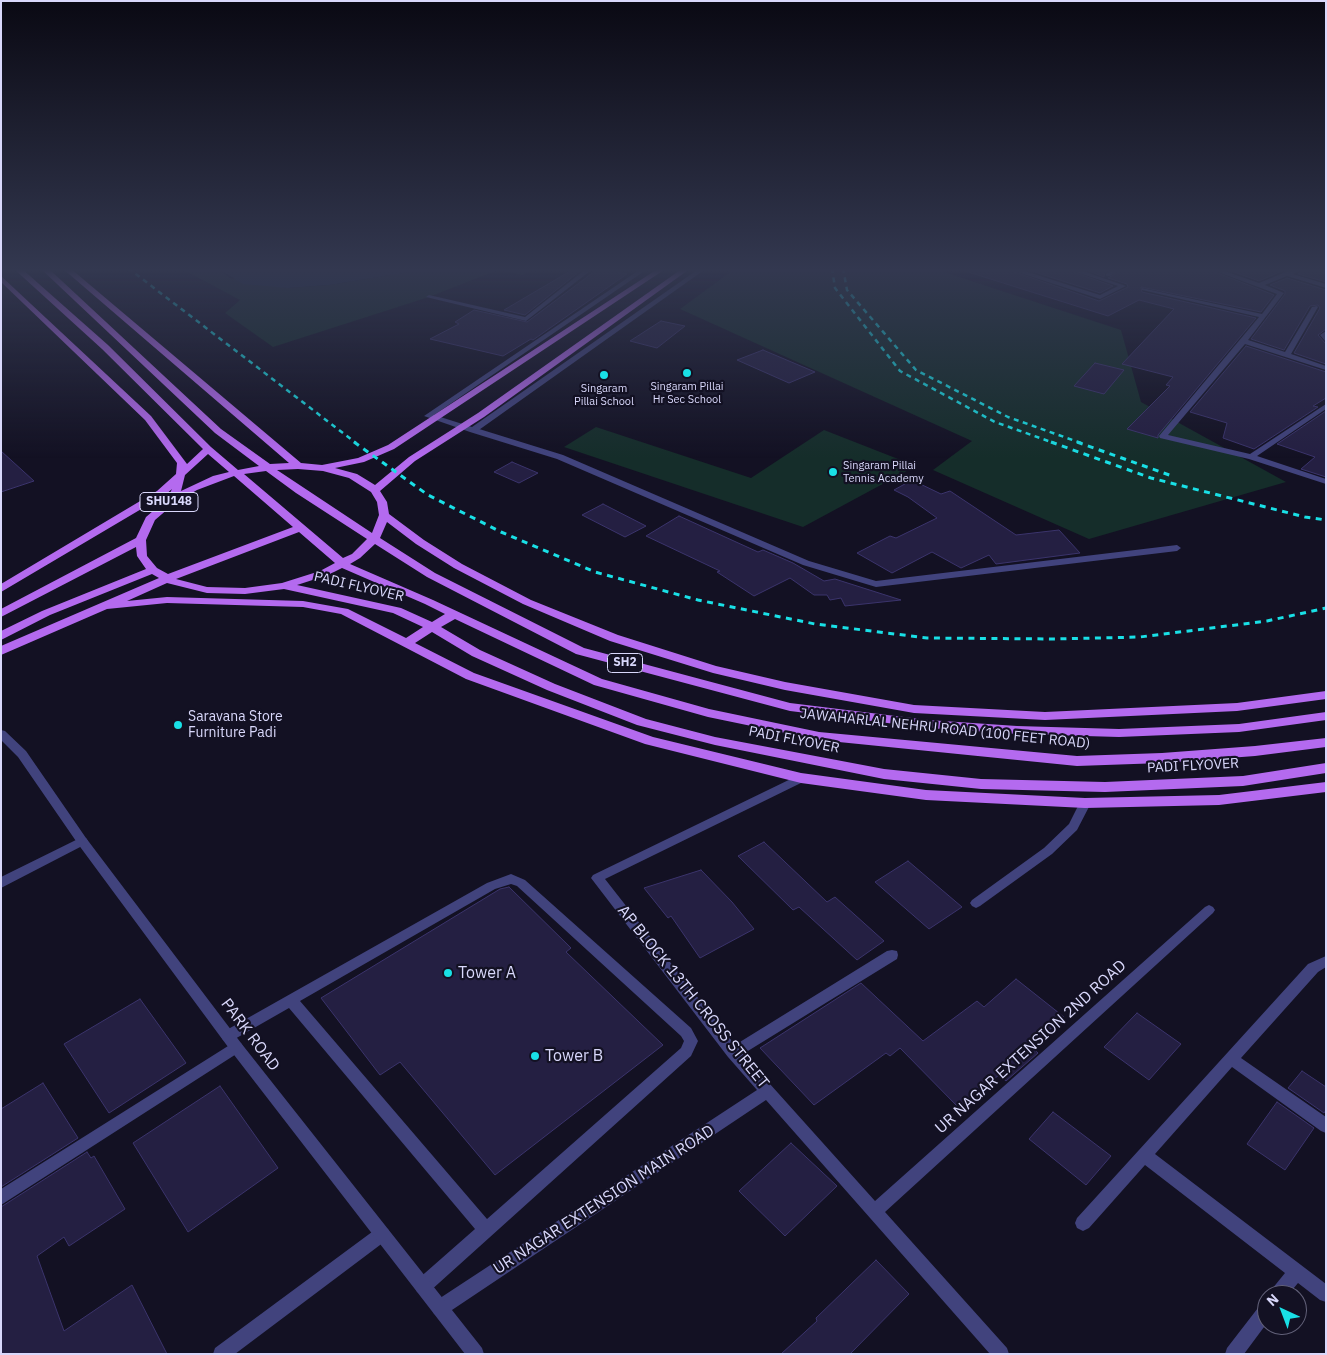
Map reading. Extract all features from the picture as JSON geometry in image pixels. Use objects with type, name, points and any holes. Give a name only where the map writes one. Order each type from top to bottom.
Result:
[{"type":"main road","points":[[57,331],[148,418],[177,455],[182,463],[180,480],[172,500]]},
{"type":"main road","name":"JAWAHARLAL NEHRU ROAD (100 FEET ROAD)","points":[[87,331],[208,449],[347,567],[454,614],[598,682],[708,713],[819,736],[1077,761],[1162,758],[1255,751],[1326,742]]},
{"type":"main road","name":"JAWAHARLAL NEHRU ROAD (100 FEET ROAD)","points":[[112,331],[218,431],[300,490],[431,575],[580,651],[790,708],[928,724],[1017,730],[1119,733],[1238,728],[1326,716]]},
{"type":"main road","points":[[139,331],[298,466]]},
{"type":"main road","points":[[323,468],[362,460],[391,447],[568,331]]},
{"type":"main road","points":[[598,331],[481,414],[412,459],[375,490],[382,502],[384,515],[420,542],[458,566],[527,602],[614,638],[713,669],[785,686],[914,709],[1045,716],[1237,707],[1326,694]]},
{"type":"main road","points":[[1,589],[161,493],[208,449]]},
{"type":"main road","name":"SHU148","points":[[140,540],[150,519],[172,500],[193,488],[217,478],[271,467],[298,466],[323,468],[354,476],[375,490]]},
{"type":"main road","name":"PADI FLYOVER","points":[[153,570],[175,583],[207,590],[244,591],[284,586],[324,573],[356,556],[377,535],[384,515]]},
{"type":"main road","points":[[1,652],[24,640],[181,573],[300,528]]},
{"type":"main road","points":[[1,614],[140,540],[142,556],[153,570],[46,613],[1,636]]},
{"type":"main road","name":"PADI FLYOVER","points":[[284,586],[397,610],[430,626],[484,657],[551,687],[642,722],[715,741],[884,774],[981,784],[1105,787],[1243,781],[1326,768]]},
{"type":"main road","points":[[107,606],[167,600],[303,604],[344,611],[470,676],[650,741],[801,778],[926,795],[1085,803],[1219,800],[1326,787]]},
{"type":"main road","points":[[406,643],[454,614]]},
{"type":"main road","points":[[1,621],[24,640]]},
{"type":"street","points":[[552,331],[428,414],[429,416],[560,457],[806,563],[876,584],[1177,548]]},
{"type":"street","points":[[473,430],[614,331]]},
{"type":"street","points":[[1251,331],[1163,436],[1251,457],[1326,482]]},
{"type":"street","points":[[1287,355],[1301,331]]},
{"type":"street","points":[[1326,333],[1323,336],[1326,340]]},
{"type":"street","points":[[1244,341],[1326,368]]},
{"type":"street","points":[[1251,457],[1326,406]]},
{"type":"street","name":"PARK ROAD","points":[[1,733],[22,754],[82,841],[232,1041],[476,1354]]},
{"type":"street","name":"AP BLOCK 13TH CROSS STREET","points":[[801,778],[597,878],[733,1053],[1001,1354]]},
{"type":"street","points":[[976,903],[1048,852],[1073,827],[1085,803]]},
{"type":"street","points":[[1,883],[82,841]]},
{"type":"street","points":[[1,1198],[291,1000],[491,886],[511,879],[521,883],[686,1032],[691,1041],[686,1052],[423,1286]]},
{"type":"street","name":"UR NAGAR EXTENSION 2ND ROAD","points":[[875,1211],[1209,910]]},
{"type":"street","points":[[733,1053],[892,955]]},
{"type":"street","points":[[1082,1223],[1313,968],[1326,961]]},
{"type":"street","points":[[291,1000],[486,1230]]},
{"type":"street","points":[[1232,1059],[1326,1126]]},
{"type":"street","name":"UR NAGAR EXTENSION MAIN ROAD","points":[[440,1308],[768,1091]]},
{"type":"street","points":[[1144,1155],[1326,1294]]},
{"type":"street","points":[[221,1354],[382,1234]]},
{"type":"street","points":[[1286,1285],[1297,1271]]},
{"type":"street","points":[[1233,1354],[1257,1323]]},
{"type":"green space","points":[[251,331],[322,331],[273,347]]},
{"type":"green space","points":[[729,331],[1121,331],[1141,402],[1286,482],[1089,539],[933,470],[972,441]]},
{"type":"green space","name":"Singaram Pillai Tennis Academy","points":[[596,427],[751,478],[824,430],[916,466],[803,527],[564,447]]},
{"type":"building","points":[[445,331],[545,331],[503,356],[430,339]]},
{"type":"building","points":[[645,331],[678,331],[657,348],[630,341]]},
{"type":"building","points":[[1153,331],[1245,331],[1158,435],[1158,438],[1127,429],[1170,386],[1166,385],[1173,377],[1122,364]]},
{"type":"building","points":[[1257,331],[1295,331],[1284,350],[1251,339]]},
{"type":"building","points":[[1307,331],[1323,331],[1318,335],[1326,344],[1326,364],[1294,353]]},
{"type":"building","points":[[1246,346],[1326,372],[1326,398],[1313,406],[1318,407],[1254,449],[1223,438],[1227,423],[1190,412]]},
{"type":"building","points":[[763,350],[815,372],[789,383],[737,360]]},
{"type":"building","points":[[1095,363],[1124,370],[1104,394],[1074,386]]},
{"type":"building","points":[[1326,411],[1326,477],[1301,469],[1315,457],[1277,444]]},
{"type":"building","points":[[1,451],[34,481],[1,492]]},
{"type":"building","points":[[512,462],[538,473],[519,483],[494,472]]},
{"type":"building","points":[[912,480],[941,494],[950,491],[1016,535],[1059,530],[1080,553],[996,564],[989,555],[961,568],[932,552],[892,573],[857,553],[890,536],[896,538],[937,518],[908,497],[894,490]]},
{"type":"building","points":[[603,504],[646,526],[625,537],[582,515]]},
{"type":"building","points":[[679,516],[758,552],[763,550],[793,563],[824,581],[835,579],[901,600],[845,606],[841,598],[830,600],[827,595],[814,595],[790,578],[754,596],[717,572],[720,571],[646,536]]},
{"type":"building","points":[[764,842],[827,902],[835,897],[884,941],[857,960],[799,907],[793,910],[738,856]]},
{"type":"building","points":[[908,861],[962,907],[929,929],[875,882]]},
{"type":"building","points":[[701,870],[732,902],[754,929],[700,958],[671,916],[668,918],[644,888]]},
{"type":"building","points":[[509,887],[571,948],[566,952],[663,1045],[495,1175],[400,1062],[380,1075],[321,998],[500,889]]},
{"type":"building","points":[[1016,979],[1064,1017],[1031,1046],[1038,1053],[1006,1081],[999,1075],[958,1107],[900,1048],[890,1056],[886,1053],[814,1105],[760,1048],[861,983],[923,1041],[977,1001],[984,1007]]},
{"type":"building","points":[[140,999],[186,1063],[109,1113],[64,1044]]},
{"type":"building","points":[[1137,1013],[1181,1044],[1149,1080],[1104,1047]]},
{"type":"building","points":[[1302,1071],[1326,1087],[1326,1110],[1324,1113],[1288,1088]]},
{"type":"building","points":[[43,1083],[78,1138],[1,1187],[1,1109]]},
{"type":"building","points":[[220,1086],[278,1168],[188,1232],[133,1143]]},
{"type":"building","points":[[1277,1102],[1314,1128],[1285,1170],[1247,1144]]},
{"type":"building","points":[[1053,1112],[1111,1156],[1086,1185],[1029,1139]]},
{"type":"building","points":[[791,1143],[837,1186],[785,1236],[739,1191]]},
{"type":"building","points":[[87,1152],[91,1158],[94,1156],[125,1209],[69,1246],[64,1237],[37,1256],[64,1331],[132,1285],[167,1354],[1,1354],[1,1207]]},
{"type":"building","points":[[876,1260],[909,1294],[850,1354],[781,1354],[817,1321],[816,1318]]},
{"type":"railway","points":[[210,331],[356,443]]},
{"type":"railway","points":[[869,331],[900,371],[995,422],[1054,443]]},
{"type":"railway","points":[[883,331],[916,370],[1008,417],[1081,443]]},
{"type":"railway","points":[[354,442],[428,495],[501,532],[595,572],[698,600],[815,624],[927,638],[1055,639],[1140,637],[1267,621],[1326,608]]},
{"type":"railway","points":[[1051,442],[1151,478],[1305,517],[1326,520]]},
{"type":"railway","points":[[1077,442],[1172,476]]},
{"type":"place","name":"Singaram Pillai Hr Sec School","points":[[687,373]]},
{"type":"place","name":"Singaram Pillai School","points":[[604,375]]},
{"type":"place","name":"Singaram Pillai Tennis Academy","points":[[833,472]]},
{"type":"place","name":"Saravana Store Furniture Padi","points":[[178,725]]},
{"type":"place","name":"Tower A","points":[[448,973]]},
{"type":"place","name":"Tower B","points":[[535,1056]]}]
